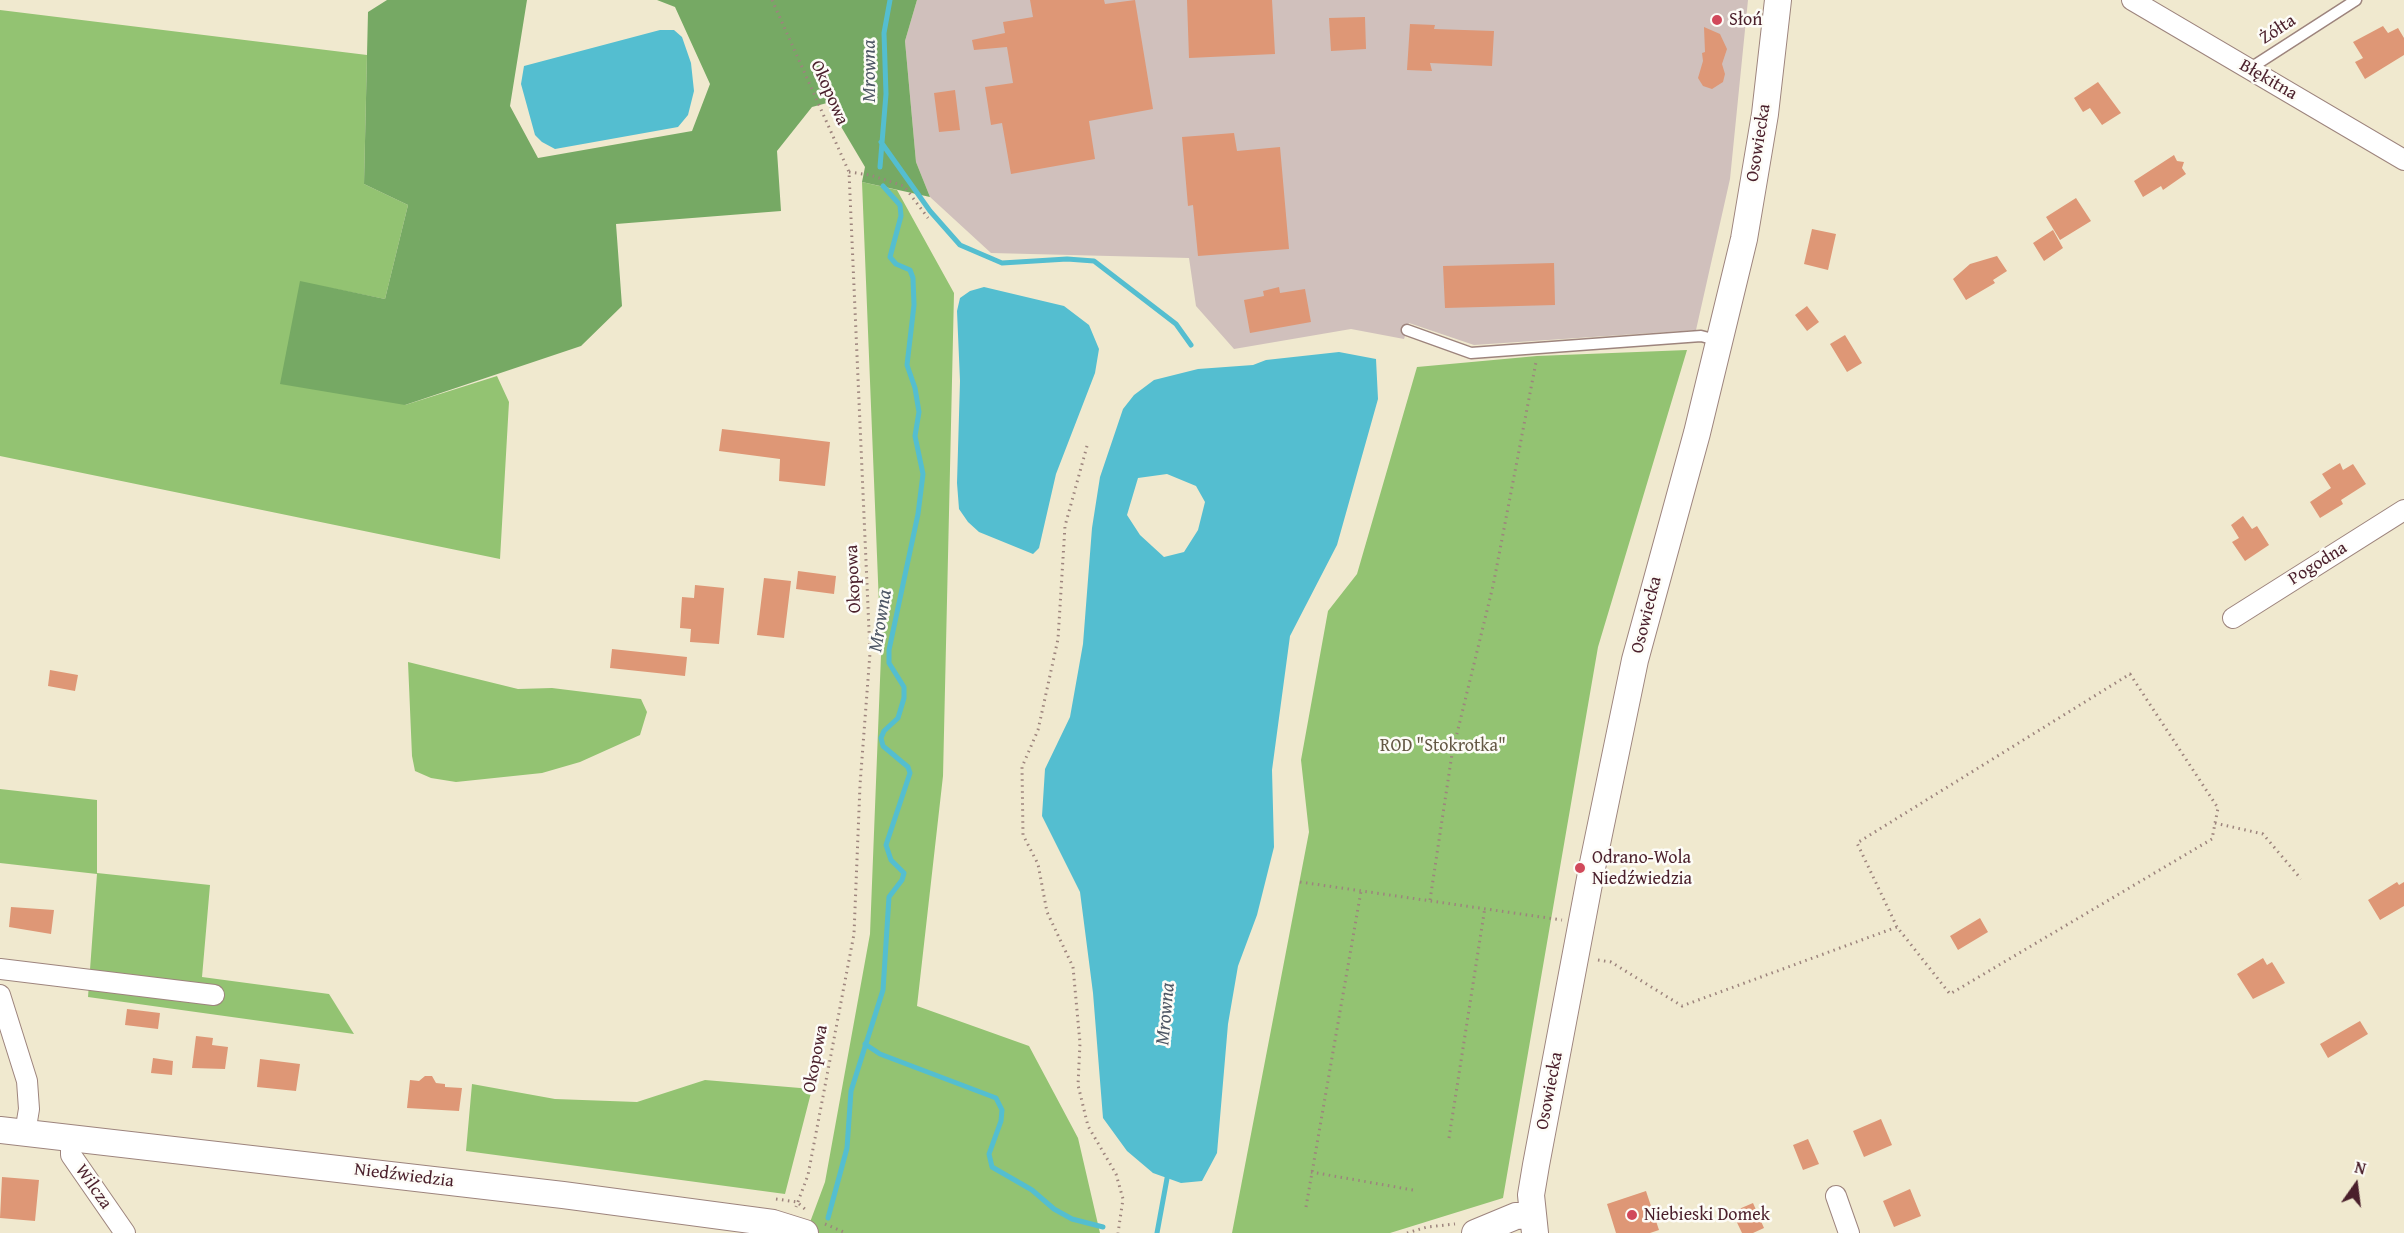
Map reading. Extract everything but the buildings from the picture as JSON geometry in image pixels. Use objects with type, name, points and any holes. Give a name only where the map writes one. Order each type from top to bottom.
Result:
[{"type":"street","name":"Osowiecka","points":[[1533,1224],[1536,1165],[1581,923],[1635,660],[1720,341],[1754,177],[1778,0]]},
{"type":"street","name":"Błękitna","points":[[2132,0],[2404,160]]},
{"type":"street","name":"Pogodna","points":[[2233,618],[2404,510]]},
{"type":"street","points":[[0,969],[214,995]]},
{"type":"street","points":[[0,995],[27,1082],[29,1109],[25,1132]]},
{"type":"street","name":"Niedźwiedzia","points":[[0,1130],[563,1194],[795,1231]]},
{"type":"street","name":"Wilcza","points":[[71,1138],[71,1155],[125,1233]]},
{"type":"street","points":[[1836,1196],[1849,1233]]},
{"type":"street","points":[[1466,1228],[1516,1216],[1533,1224]]},
{"type":"lane","name":"Żółta","points":[[2249,69],[2356,0]]},
{"type":"lane","points":[[1407,330],[1471,353],[1538,346],[1701,336],[1720,341]]},
{"type":"path","name":"Okopowa","points":[[772,0],[849,172],[870,653],[860,785],[854,934],[808,1175],[797,1202]]},
{"type":"path","points":[[849,172],[870,175],[904,186],[928,218]]},
{"type":"path","points":[[1430,900],[1452,754],[1493,586],[1538,346]]},
{"type":"path","points":[[1086,446],[1080,479],[1065,526],[1058,639],[1038,730],[1022,766],[1023,835],[1038,864],[1047,912],[1073,967],[1080,1043],[1078,1085],[1088,1126],[1116,1174],[1123,1199],[1118,1233]]},
{"type":"path","points":[[2130,674],[2218,808],[2212,839],[1950,994],[1897,927],[1857,843],[2130,674]]},
{"type":"path","points":[[2215,823],[2263,834],[2301,879]]},
{"type":"path","points":[[1300,882],[1485,907],[1581,923]]},
{"type":"path","points":[[1306,1208],[1361,891]]},
{"type":"path","points":[[1449,1138],[1485,907]]},
{"type":"path","points":[[1575,957],[1611,962],[1682,1006],[1897,927]]},
{"type":"path","points":[[1311,1173],[1413,1190]]},
{"type":"path","points":[[1407,1233],[1427,1227],[1466,1228]]},
{"type":"shaded area","points":[[917,0],[1748,0],[1730,179],[1696,330],[1474,345],[1409,323],[1404,339],[1351,329],[1234,349],[1196,306],[1189,258],[991,253],[930,197],[916,162],[905,41]]},
{"type":"green space","points":[[387,0],[527,0],[510,106],[538,158],[692,131],[710,84],[675,7],[657,0],[917,0],[905,41],[916,162],[930,197],[862,182],[865,167],[827,103],[812,107],[777,151],[781,211],[616,224],[622,306],[581,346],[405,405],[280,384],[300,281],[385,299],[408,205],[364,184],[368,12]]},
{"type":"green space","points":[[0,10],[367,55],[364,184],[408,205],[385,299],[300,282],[405,405],[497,376],[509,402],[500,559],[0,456]]},
{"type":"green space","points":[[862,182],[897,190],[954,293],[943,776],[917,1006],[1029,1046],[1078,1138],[1100,1233],[806,1233],[825,1182],[870,934],[881,655]]},
{"type":"green space","name":"ROD \"Stokrotka\"","points":[[1687,350],[1598,647],[1503,1198],[1390,1233],[1232,1233],[1309,832],[1301,760],[1328,611],[1357,574],[1417,367],[1537,356]]},
{"type":"green space","points":[[408,662],[518,689],[552,688],[641,699],[647,712],[640,735],[580,762],[542,773],[456,782],[431,778],[415,771],[412,756]]},
{"type":"green space","points":[[0,789],[97,800],[97,873],[210,885],[202,977],[329,994],[354,1034],[88,997],[97,874],[0,863]]},
{"type":"green space","points":[[705,1080],[812,1089],[785,1194],[466,1151],[472,1084],[555,1099],[637,1102]]},
{"type":"water","points":[[660,30],[674,30],[682,37],[691,63],[694,91],[688,115],[678,127],[555,149],[535,135],[521,84],[524,66]]},
{"type":"water","points":[[984,287],[1064,306],[1089,325],[1099,349],[1095,373],[1056,474],[1039,548],[1033,554],[979,532],[959,509],[957,483],[960,381],[957,311],[960,298],[970,291]]},
{"type":"water","points":[[1339,352],[1376,359],[1378,399],[1337,545],[1290,636],[1272,770],[1274,847],[1257,915],[1238,966],[1228,1024],[1217,1153],[1202,1181],[1181,1183],[1153,1173],[1127,1151],[1103,1118],[1093,993],[1080,892],[1042,816],[1045,769],[1070,717],[1083,644],[1092,528],[1100,477],[1123,409],[1134,395],[1154,380],[1198,369],[1253,365],[1266,360]],"holes":[[[1167,474],[1196,486],[1205,502],[1198,530],[1184,552],[1164,557],[1140,535],[1127,515],[1138,478]]]},
{"type":"waterway","name":"Mrowna","points":[[880,167],[886,94],[884,33],[890,0]]},
{"type":"waterway","name":"Mrowna","points":[[881,142],[930,211],[960,245],[1002,263],[1067,259],[1094,261],[1176,324],[1191,345]]},
{"type":"waterway","name":"Mrowna","points":[[828,1218],[847,1148],[851,1091],[883,990],[889,897],[902,880],[904,873],[891,860],[886,845],[910,773],[908,767],[883,746],[881,738],[884,731],[898,718],[904,698],[904,687],[889,663],[889,650],[918,514],[923,474],[915,436],[919,412],[915,388],[907,365],[914,305],[913,278],[910,270],[896,264],[890,257],[901,216],[900,205],[883,186]]},
{"type":"waterway","name":"Mrowna","points":[[865,1044],[880,1054],[996,1098],[1002,1110],[1001,1121],[989,1154],[992,1167],[1032,1190],[1054,1209],[1072,1219],[1103,1227]]},
{"type":"waterway","name":"Mrowna","points":[[1157,1233],[1168,1173]]},
{"type":"place","name":"Słoń","points":[[1717,20]]},
{"type":"place","name":"Odrano-Wola Niedźwiedzia","points":[[1580,868]]},
{"type":"place","name":"Niebieski Domek","points":[[1632,1215]]}]
